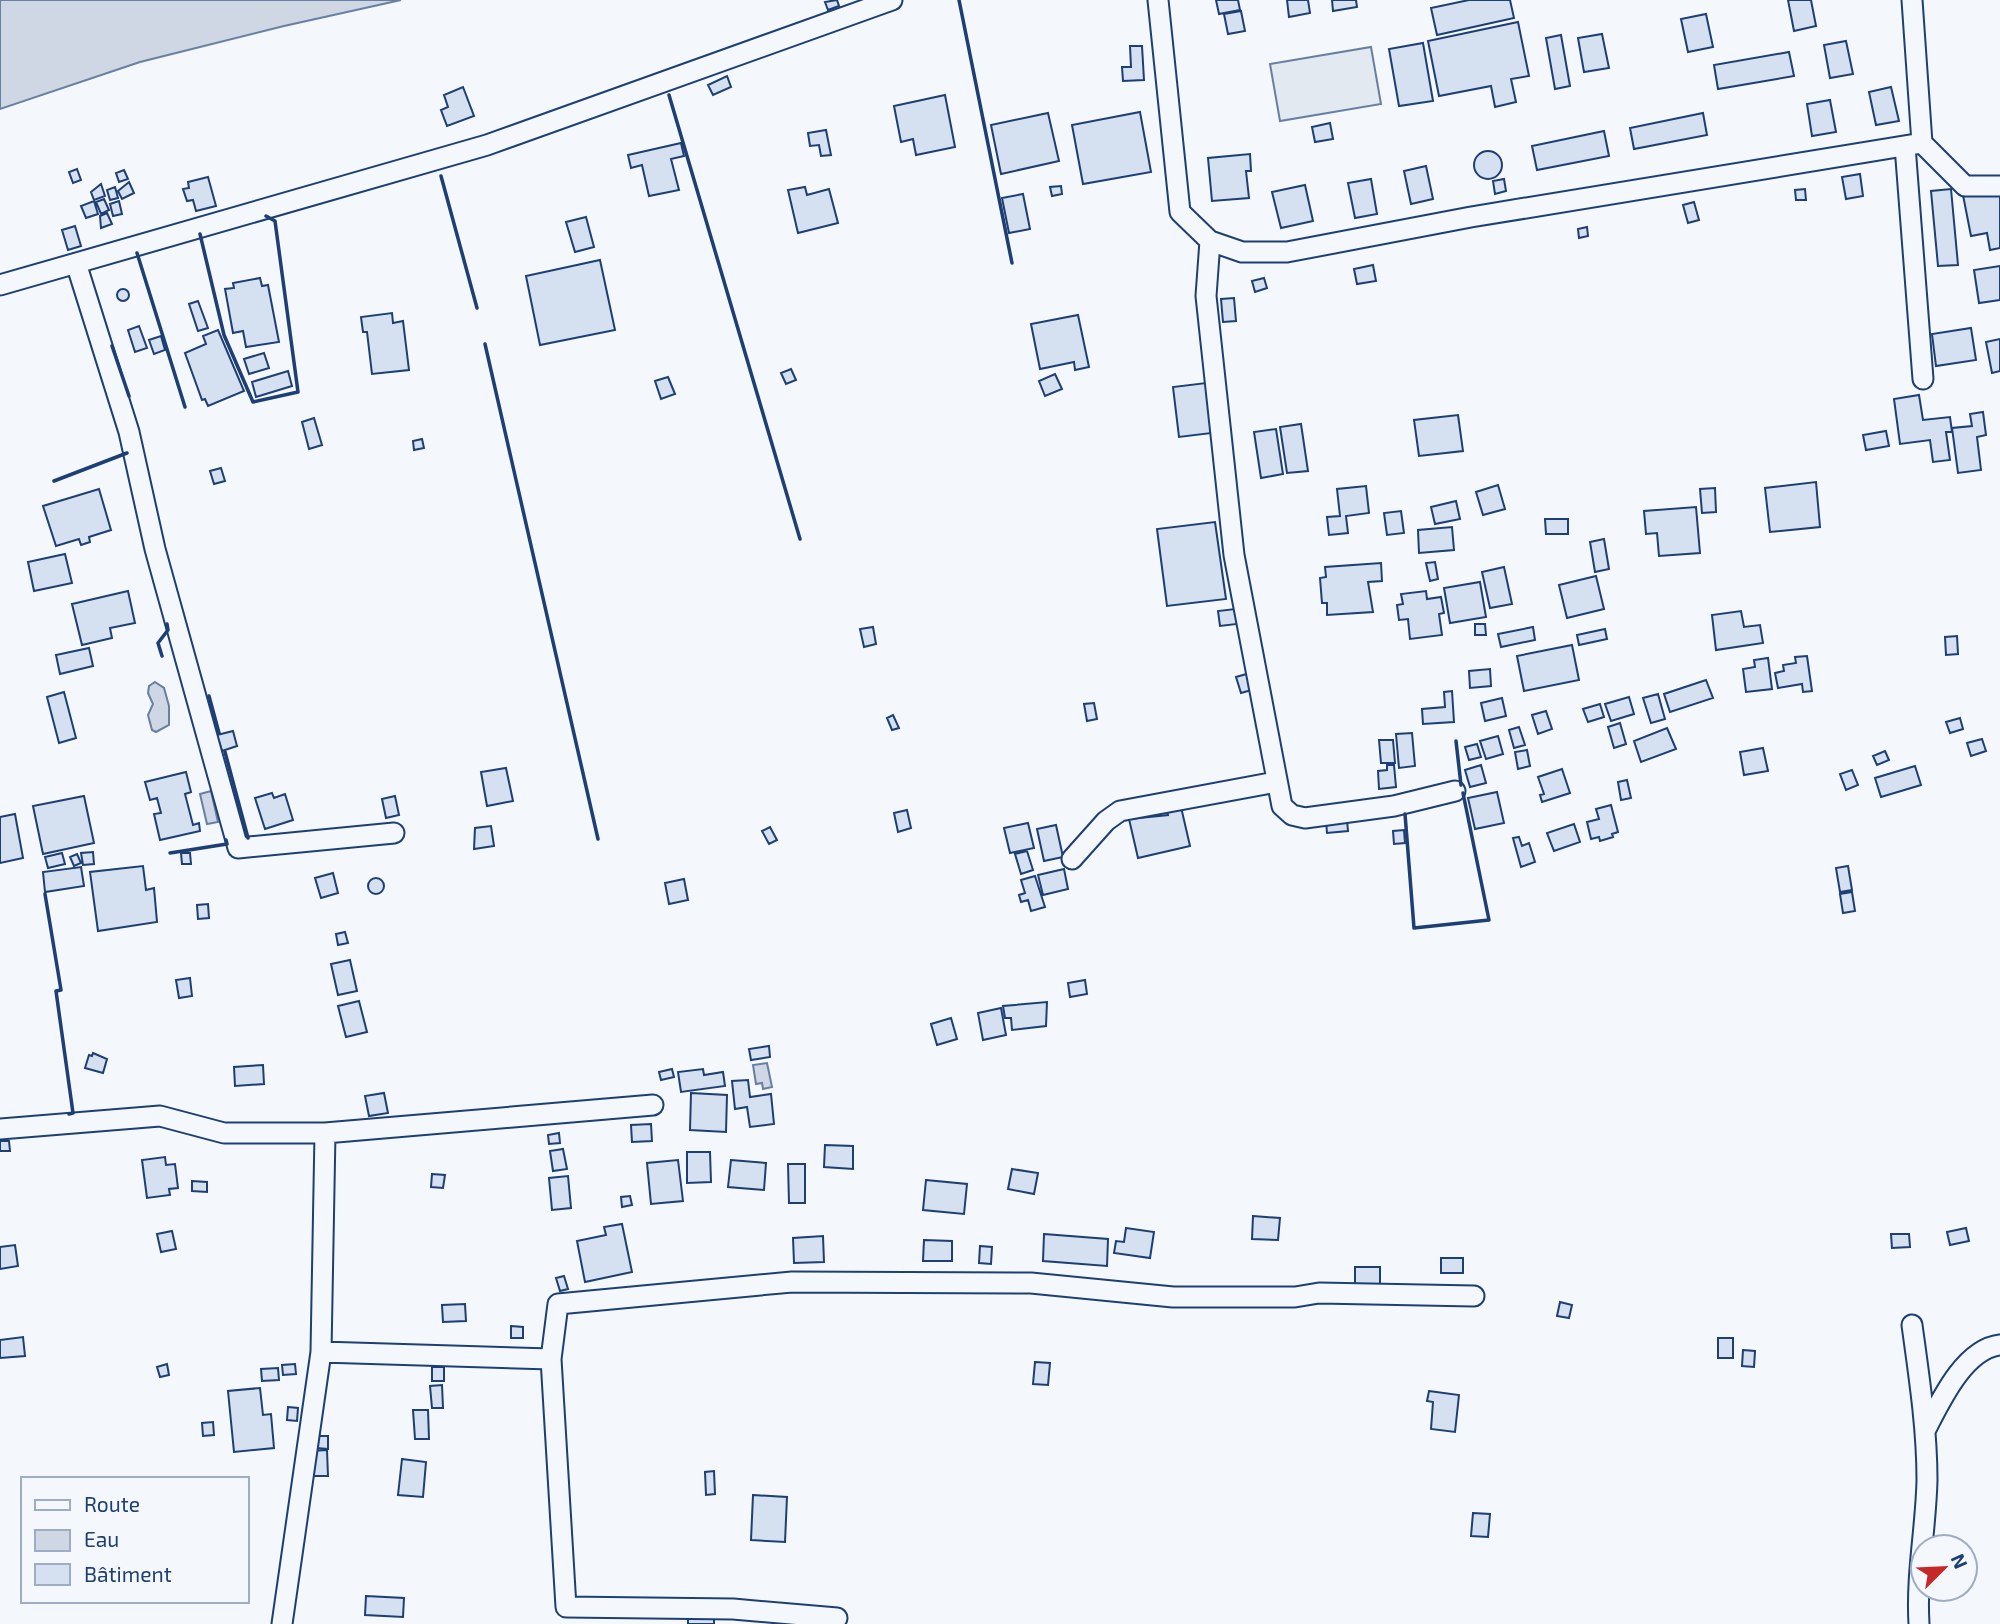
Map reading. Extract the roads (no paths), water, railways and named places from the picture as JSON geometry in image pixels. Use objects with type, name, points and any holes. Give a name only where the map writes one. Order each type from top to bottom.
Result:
[{"type":"street","points":[[0,285],[487,145],[892,0]]},
{"type":"street","points":[[1158,0],[1180,212],[1210,241],[1242,252],[1287,252],[1471,217],[1914,145],[1965,186],[2000,186]]},
{"type":"street","points":[[1912,0],[1914,145],[1923,379]]},
{"type":"street","points":[[1210,241],[1206,296],[1234,555],[1282,806],[1292,815],[1304,818],[1394,806],[1455,791]]},
{"type":"street","points":[[76,263],[129,432],[155,550],[238,848],[394,833]]},
{"type":"street","points":[[1072,859],[1106,821],[1120,811],[1276,782]]},
{"type":"street","points":[[0,1129],[160,1116],[224,1133],[324,1133],[653,1105]]},
{"type":"street","points":[[282,1624],[321,1352],[324,1133]]},
{"type":"street","points":[[838,1618],[780,1618],[566,1607],[551,1359],[558,1304],[792,1282],[1031,1283],[1173,1297],[1296,1297],[1319,1293],[1474,1296]]},
{"type":"street","points":[[1912,1325],[1927,1481],[1917,1587],[1919,1624]]},
{"type":"street","points":[[1924,1432],[1948,1385],[1987,1346],[2000,1345]]},
{"type":"street","points":[[321,1352],[551,1359]]},
{"type":"water","points":[[0,0],[401,0],[140,62],[0,109]]},
{"type":"water","points":[[155,682],[164,688],[169,706],[169,725],[156,732],[152,730],[148,715],[153,704],[148,693],[149,686]]},
{"type":"water","points":[[211,791],[218,822],[207,824],[200,794]]},
{"type":"water","points":[[767,1063],[772,1087],[763,1089],[762,1083],[756,1084],[753,1065]]}]
